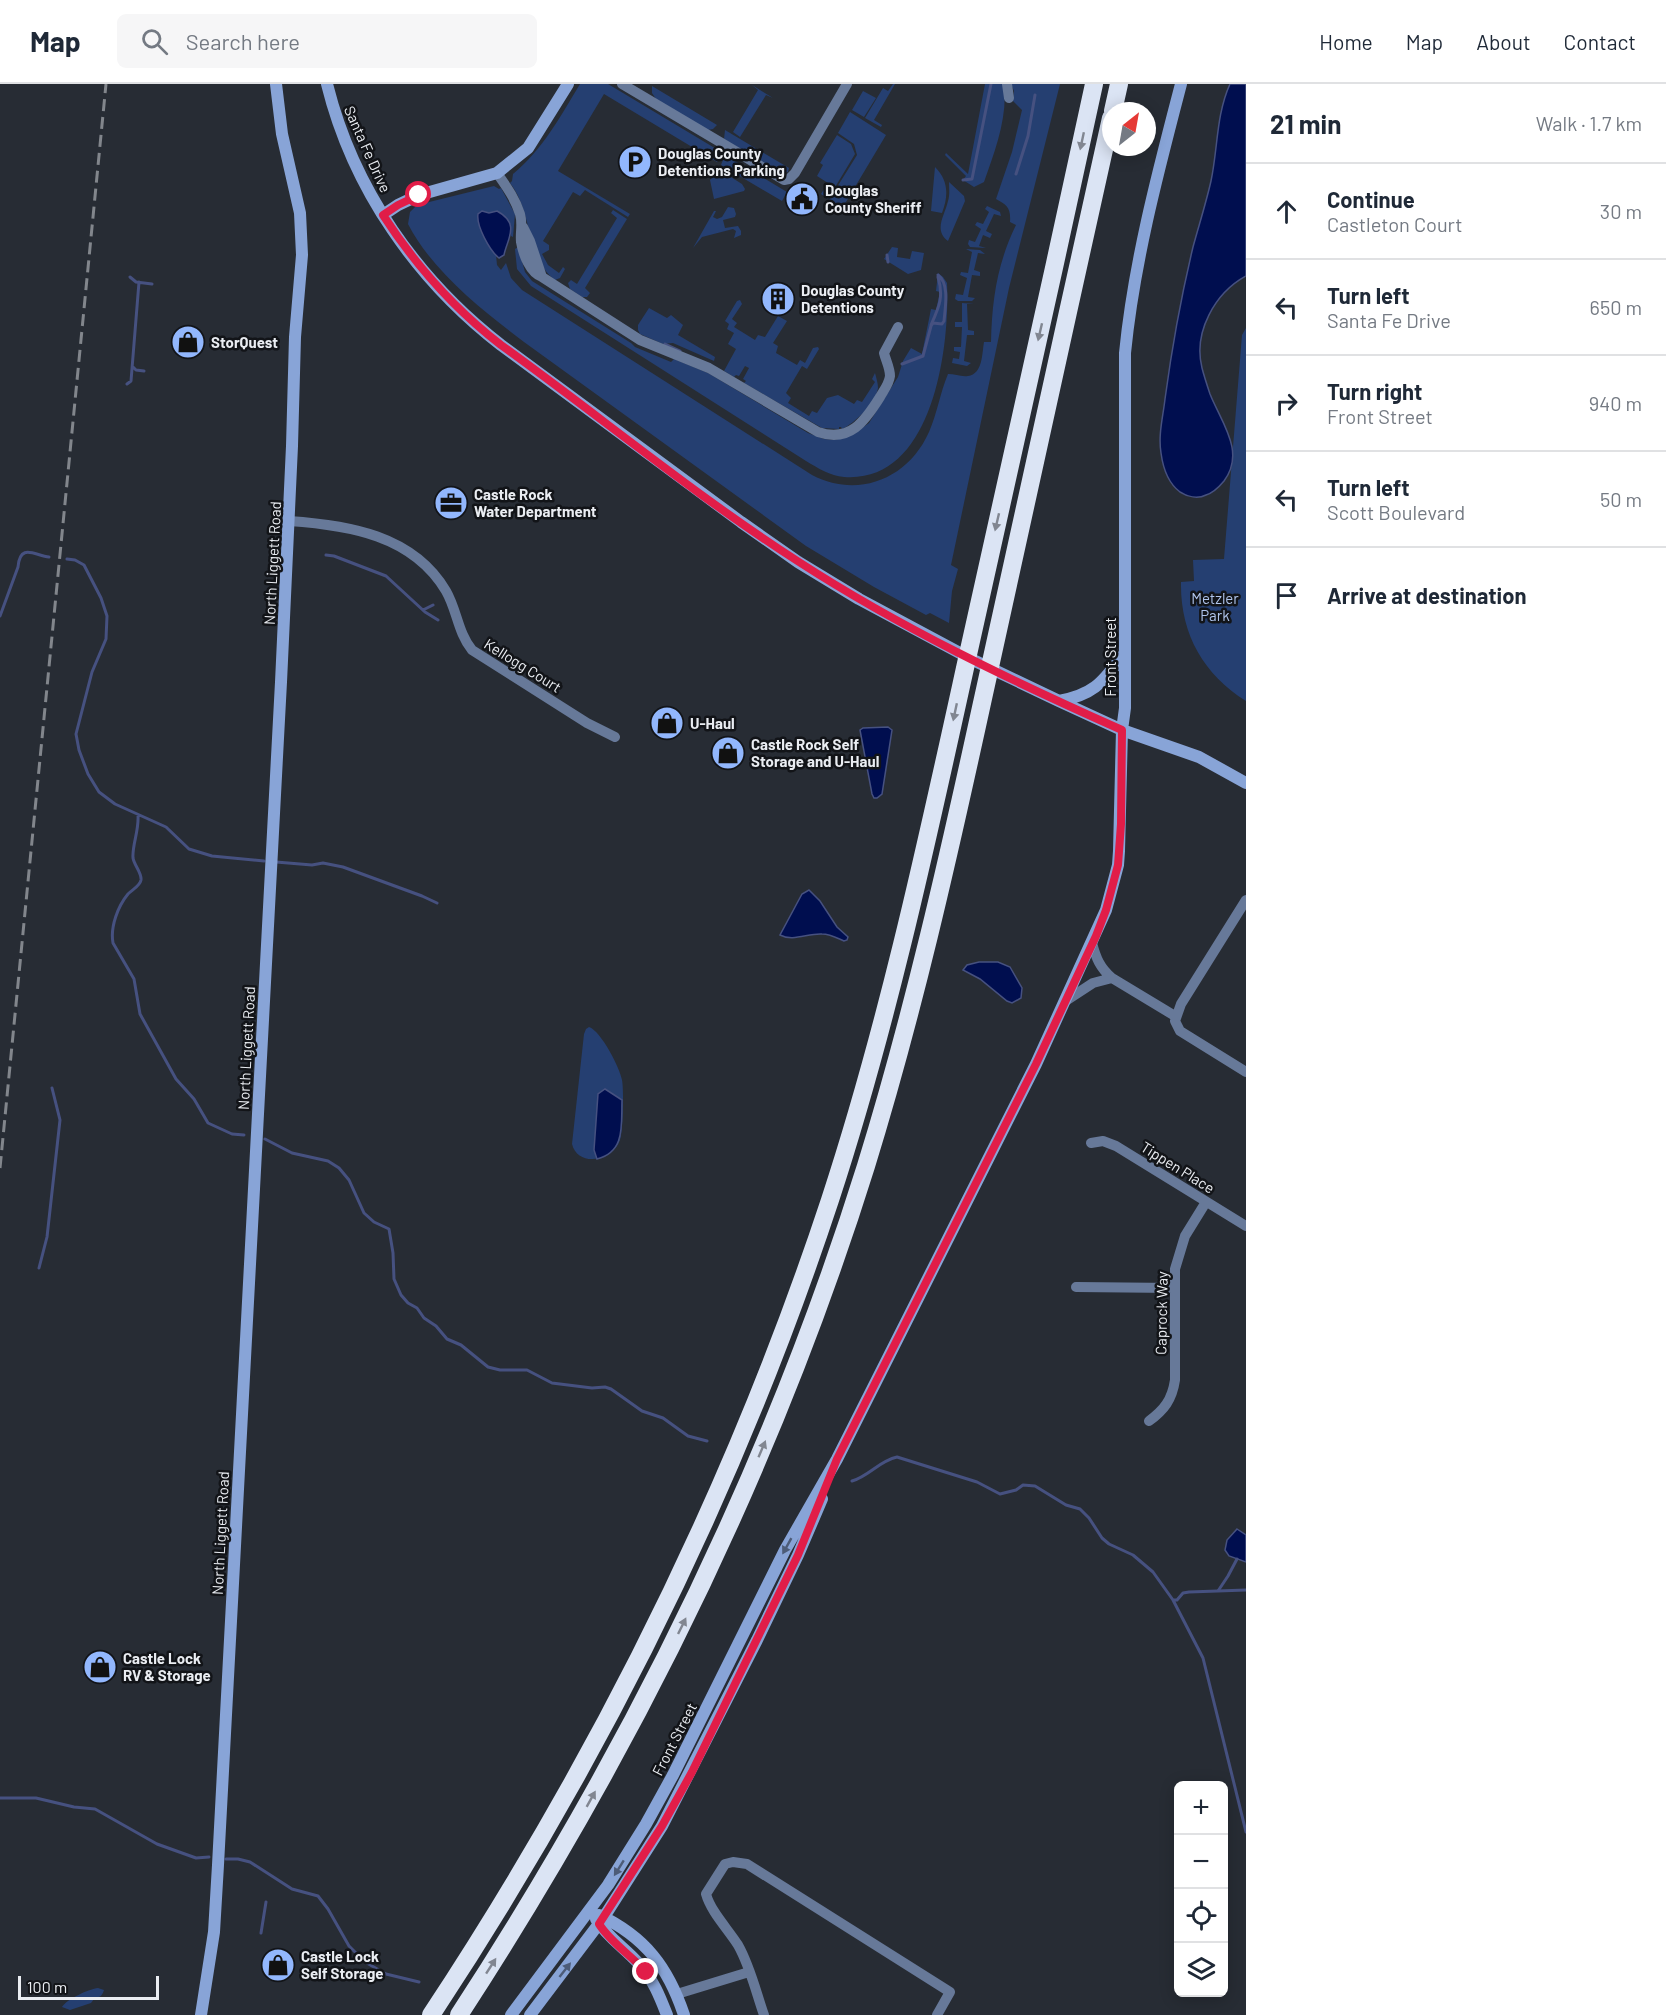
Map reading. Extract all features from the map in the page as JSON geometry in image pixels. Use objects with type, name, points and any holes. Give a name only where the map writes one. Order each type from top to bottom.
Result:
[{"type":"highway","points":[[431,2015],[537,1847],[649,1638],[742,1435],[814,1246],[849,1139],[894,979],[1094,84]]},
{"type":"highway","points":[[1115,102],[1119,84]]},
{"type":"highway","points":[[459,2015],[575,1828],[664,1662],[719,1547],[775,1418],[846,1227],[891,1083],[933,922],[1103,156]]},
{"type":"main road","name":"North Liggett Road","points":[[201,2015],[214,1932],[218,1865],[289,521],[295,337],[302,232],[300,213],[282,134],[276,84]]},
{"type":"main road","name":"Santa Fe Drive","points":[[327,84],[347,145],[383,215],[403,247],[433,284],[464,315],[495,340],[772,544],[844,590],[922,633],[1059,701],[1122,730],[1199,758],[1246,783]]},
{"type":"main road","points":[[383,215],[419,195],[497,173],[528,148],[568,84]]},
{"type":"main road","name":"Front Street","points":[[511,2015],[590,1911],[660,1800],[785,1550],[837,1459],[1067,1000],[1106,910],[1118,865],[1121,824],[1122,730],[1125,708],[1124,376],[1128,324],[1138,263],[1181,84]]},
{"type":"main road","points":[[1059,701],[1075,698],[1093,690],[1125,652]]},
{"type":"main road","name":"Front Street","points":[[530,2015],[602,1921],[662,1826],[692,1772],[798,1555],[837,1459]]},
{"type":"main road","points":[[590,1911],[602,1921],[610,1938],[646,1972],[667,2015]]},
{"type":"main road","points":[[602,1921],[619,1925],[646,1947],[663,1966],[677,1994],[684,2015]]},
{"type":"street","points":[[622,84],[784,180],[789,179],[795,173],[847,84]]},
{"type":"street","points":[[1007,84],[1009,98]]},
{"type":"street","points":[[497,173],[517,204],[523,227],[521,243],[536,275],[640,340],[709,368],[809,428],[829,435],[841,434],[860,426],[888,383],[890,373],[884,353],[898,327]]},
{"type":"street","name":"Kellogg Court","points":[[289,521],[363,532],[385,538],[404,547],[439,580],[450,599],[463,635],[472,650],[587,723],[615,737]]},
{"type":"street","points":[[1246,900],[1175,1016],[1176,1027],[1180,1031],[1246,1072]]},
{"type":"street","points":[[1092,943],[1097,960],[1104,971],[1175,1016]]},
{"type":"street","points":[[1067,1000],[1093,983],[1112,978]]},
{"type":"street","name":"Tippen Place","points":[[1091,1143],[1103,1141],[1116,1146],[1246,1226]]},
{"type":"street","name":"Caprock Way","points":[[1149,1421],[1168,1404],[1173,1393],[1176,1269],[1182,1243],[1206,1202]]},
{"type":"street","points":[[1077,1287],[1175,1288]]},
{"type":"street","points":[[764,2015],[740,1948],[709,1904],[706,1894],[725,1864],[733,1862],[747,1864],[950,1992],[937,2015]]},
{"type":"street","points":[[677,1994],[749,1972]]},
{"type":"green space","points":[[580,84],[608,84],[723,153],[717,162],[604,94],[558,171],[630,214],[628,217],[585,190],[580,196],[573,192],[543,241],[549,245],[549,250],[542,254],[548,265],[559,273],[563,267],[565,269],[560,278],[555,280],[539,260],[522,207],[510,183],[513,174],[550,132]]},
{"type":"green space","points":[[895,84],[874,120],[882,125],[881,127],[865,118],[883,88],[888,91]]},
{"type":"green space","points":[[985,84],[1004,84],[1004,109],[1000,134],[984,182],[974,187],[963,180],[966,176],[945,155],[946,153],[968,174]]},
{"type":"green space","points":[[1011,84],[1060,84],[1009,288],[951,565],[958,569],[952,591],[949,623],[930,613],[926,615],[874,587],[806,546],[524,342],[444,274],[430,258],[408,224],[410,212],[417,205],[494,186],[501,188],[515,214],[513,237],[509,225],[482,211],[480,227],[496,255],[497,265],[501,270],[506,263],[511,278],[522,290],[812,475],[829,482],[847,485],[864,484],[895,473],[908,462],[920,448],[929,432],[948,374],[965,376],[973,374],[981,362],[984,342],[991,342],[997,282],[1004,254],[1016,225],[1010,222],[1008,208],[996,199],[1012,152],[1022,110],[1013,101],[1014,91]]},
{"type":"green space","points":[[752,85],[773,98],[766,95],[740,137],[733,132],[758,90]]},
{"type":"green space","points":[[652,86],[717,125],[708,130],[656,99],[652,93]]},
{"type":"green space","points":[[863,91],[876,98],[864,117],[852,110]]},
{"type":"green space","points":[[850,112],[886,135],[843,207],[829,200],[857,155],[854,144],[838,133]]},
{"type":"green space","points":[[725,130],[789,168],[788,172],[781,174],[724,139]]},
{"type":"green space","points":[[837,135],[851,144],[855,154],[828,199],[821,194],[828,183],[817,176],[823,165],[820,163]]},
{"type":"green space","points":[[725,155],[787,192],[782,201],[721,165]]},
{"type":"green space","points":[[935,167],[943,177],[946,188],[946,200],[942,213],[931,211]]},
{"type":"green space","points":[[718,169],[742,184],[744,191],[714,199],[710,180]]},
{"type":"green space","points":[[949,182],[964,196],[965,201],[948,241],[941,232],[941,222],[949,199]]},
{"type":"green space","points":[[987,206],[1000,212],[1001,216],[994,214],[986,231],[992,234],[990,238],[983,235],[979,246],[986,248],[970,247],[969,240],[975,242],[981,229],[975,225],[977,222],[983,224],[989,212],[985,209]]},
{"type":"green space","points":[[728,207],[734,208],[736,214],[735,217],[723,220],[725,228],[738,226],[741,235],[734,238],[736,231],[733,229],[702,237],[693,248],[714,211],[716,211],[713,217],[717,219],[722,217]]},
{"type":"green space","points":[[613,210],[627,219],[585,288],[590,293],[587,297],[582,297],[570,289],[568,283],[571,280],[577,284],[617,218],[611,213]]},
{"type":"green space","points":[[518,247],[525,272],[532,281],[635,347],[671,362],[674,359],[708,373],[808,433],[835,440],[854,434],[869,423],[898,377],[903,361],[911,348],[922,354],[931,309],[936,310],[940,292],[936,291],[938,273],[947,283],[947,310],[945,342],[930,407],[916,436],[898,459],[874,473],[844,477],[829,473],[806,461],[531,286],[517,269],[515,249]]},
{"type":"green space","points":[[892,247],[898,248],[897,257],[910,259],[912,251],[924,253],[921,270],[908,274],[884,259]]},
{"type":"green space","points":[[966,249],[980,250],[985,254],[978,253],[974,270],[980,272],[980,276],[972,275],[968,297],[975,298],[972,301],[958,301],[955,299],[956,294],[963,295],[967,278],[960,275],[961,272],[968,273],[972,252]]},
{"type":"green space","points":[[740,300],[742,304],[732,319],[737,323],[734,327],[755,340],[758,335],[765,337],[778,316],[787,321],[773,343],[778,346],[776,353],[797,365],[800,360],[805,363],[813,348],[818,347],[819,349],[807,369],[802,366],[786,393],[791,398],[788,403],[809,416],[812,411],[817,413],[827,398],[838,395],[854,404],[857,400],[862,402],[875,382],[872,379],[875,373],[878,388],[864,412],[842,429],[841,427],[839,429],[822,428],[744,383],[746,381],[743,379],[749,368],[745,366],[739,376],[734,377],[724,371],[736,349],[728,344],[734,333],[727,329],[729,324],[725,321],[737,301]]},
{"type":"green space","points":[[962,303],[974,304],[967,304],[968,330],[974,331],[974,335],[967,335],[964,361],[971,363],[967,366],[952,363],[953,358],[959,359],[960,352],[954,351],[954,347],[961,347],[962,327],[955,327],[955,322],[962,322]]},
{"type":"green space","points":[[649,308],[667,318],[671,315],[683,325],[678,335],[715,357],[714,361],[673,343],[663,344],[640,334],[638,325]]},
{"type":"green space","name":"Metzler Park","points":[[1246,328],[1246,701],[1218,678],[1206,665],[1197,650],[1185,618],[1181,582],[1194,581],[1193,560],[1224,559],[1242,335]]},
{"type":"green space","points":[[589,1027],[599,1035],[609,1050],[621,1074],[623,1085],[620,1140],[610,1153],[596,1159],[581,1156],[575,1152],[572,1144],[584,1034]]},
{"type":"green space","points":[[98,1988],[104,1990],[91,2003],[70,2010],[62,2007],[78,1995]]},
{"type":"shaded area","points":[[1230,84],[1246,84],[1246,276],[1225,292],[1216,303],[1204,328],[1200,354],[1210,394],[1229,437],[1233,459],[1230,470],[1218,488],[1203,496],[1193,497],[1180,492],[1169,480],[1162,459],[1160,433],[1181,303],[1211,181],[1222,108]]},
{"type":"shaded area","points":[[482,211],[489,213],[497,211],[509,221],[511,226],[504,255],[499,258],[481,231],[478,214]]},
{"type":"shaded area","points":[[888,727],[892,730],[882,794],[874,798],[860,730]]},
{"type":"shaded area","points":[[809,890],[820,901],[837,927],[848,937],[847,940],[825,934],[790,938],[780,935],[802,894]]},
{"type":"shaded area","points":[[979,962],[998,962],[1010,967],[1022,988],[1021,998],[1012,1003],[1007,1001],[980,979],[963,970],[967,965]]},
{"type":"shaded area","points":[[605,1089],[622,1100],[620,1136],[613,1150],[597,1159],[594,1150],[598,1094]]},
{"type":"shaded area","points":[[1237,1529],[1246,1535],[1246,1562],[1229,1556],[1225,1550],[1227,1540]]},
{"type":"waterway","points":[[963,180],[972,179],[991,84]]},
{"type":"waterway","points":[[1016,174],[1028,136],[1035,95]]},
{"type":"waterway","points":[[887,255],[888,262]]},
{"type":"waterway","points":[[902,364],[923,356],[931,326],[933,323],[942,324],[944,321],[945,290],[942,279],[938,275]]},
{"type":"waterway","points":[[130,277],[136,282],[152,284]]},
{"type":"waterway","points":[[931,325],[940,302],[941,290],[938,277]]},
{"type":"waterway","points":[[127,384],[131,381],[139,282]]},
{"type":"waterway","points":[[665,344],[680,351]]},
{"type":"waterway","points":[[133,367],[144,371]]},
{"type":"waterway","points":[[0,616],[22,555],[29,552],[49,557]]},
{"type":"waterway","points":[[326,555],[386,576],[425,612],[438,620]]},
{"type":"waterway","points":[[67,559],[84,565],[101,598],[107,616],[106,639],[92,672],[76,734],[88,774],[99,792],[115,804],[166,827],[189,849],[212,856],[264,861]]},
{"type":"waterway","points":[[423,610],[433,605]]},
{"type":"waterway","points":[[138,816],[133,858],[141,880],[121,904],[114,924],[113,943],[134,979],[140,1014],[176,1079],[194,1099],[208,1123],[232,1134],[244,1135]]},
{"type":"waterway","points":[[276,862],[312,865],[323,863],[343,867],[437,903]]},
{"type":"waterway","points":[[39,1268],[47,1237],[60,1120],[52,1088]]},
{"type":"waterway","points":[[265,1139],[292,1153],[328,1161],[339,1168],[349,1180],[364,1213],[374,1222],[389,1229],[394,1279],[401,1295],[447,1339],[461,1345],[488,1367],[500,1370],[527,1370],[552,1383],[611,1389],[642,1411],[663,1418],[688,1436],[707,1441]]},
{"type":"waterway","points":[[852,1481],[897,1457],[977,1482],[1000,1494],[1016,1490],[1023,1485],[1035,1486],[1066,1505],[1080,1509],[1102,1538],[1109,1544],[1133,1555],[1153,1572],[1173,1600],[1189,1592],[1246,1590]]},
{"type":"waterway","points":[[1218,1591],[1237,1559]]},
{"type":"waterway","points":[[1173,1600],[1203,1658],[1246,1832]]},
{"type":"waterway","points":[[0,1798],[36,1798],[74,1807],[95,1809],[157,1844],[196,1858],[209,1857]]},
{"type":"waterway","points":[[226,1859],[250,1862],[292,1889],[318,1896],[349,1946],[365,1962],[386,1974],[419,1982]]},
{"type":"waterway","points":[[261,1933],[266,1902]]},
{"type":"railway","points":[[0,1168],[106,84]]},
{"type":"place","name":"Douglas County Detentions Parking","points":[[635,162]]},
{"type":"place","name":"Douglas County Sheriff","points":[[802,199]]},
{"type":"place","name":"Douglas County Detentions","points":[[778,299]]},
{"type":"place","name":"StorQuest","points":[[188,342]]},
{"type":"place","name":"Castle Rock Water Department","points":[[451,503]]},
{"type":"place","name":"U-Haul","points":[[667,723]]},
{"type":"place","name":"Castle Rock Self Storage and U-Haul","points":[[728,753]]},
{"type":"place","name":"Castle Lock RV & Storage","points":[[100,1667]]},
{"type":"place","name":"Castle Lock Self Storage","points":[[278,1965]]},
{"type":"route","points":[[419,195],[383,215],[403,247],[433,284],[464,315],[501,345],[741,522],[816,573],[859,599],[973,660],[1122,730],[1118,865],[1106,910],[1096,936],[1036,1064],[837,1459],[798,1555],[692,1772],[624,1889],[599,1924],[610,1938],[646,1972]]}]
